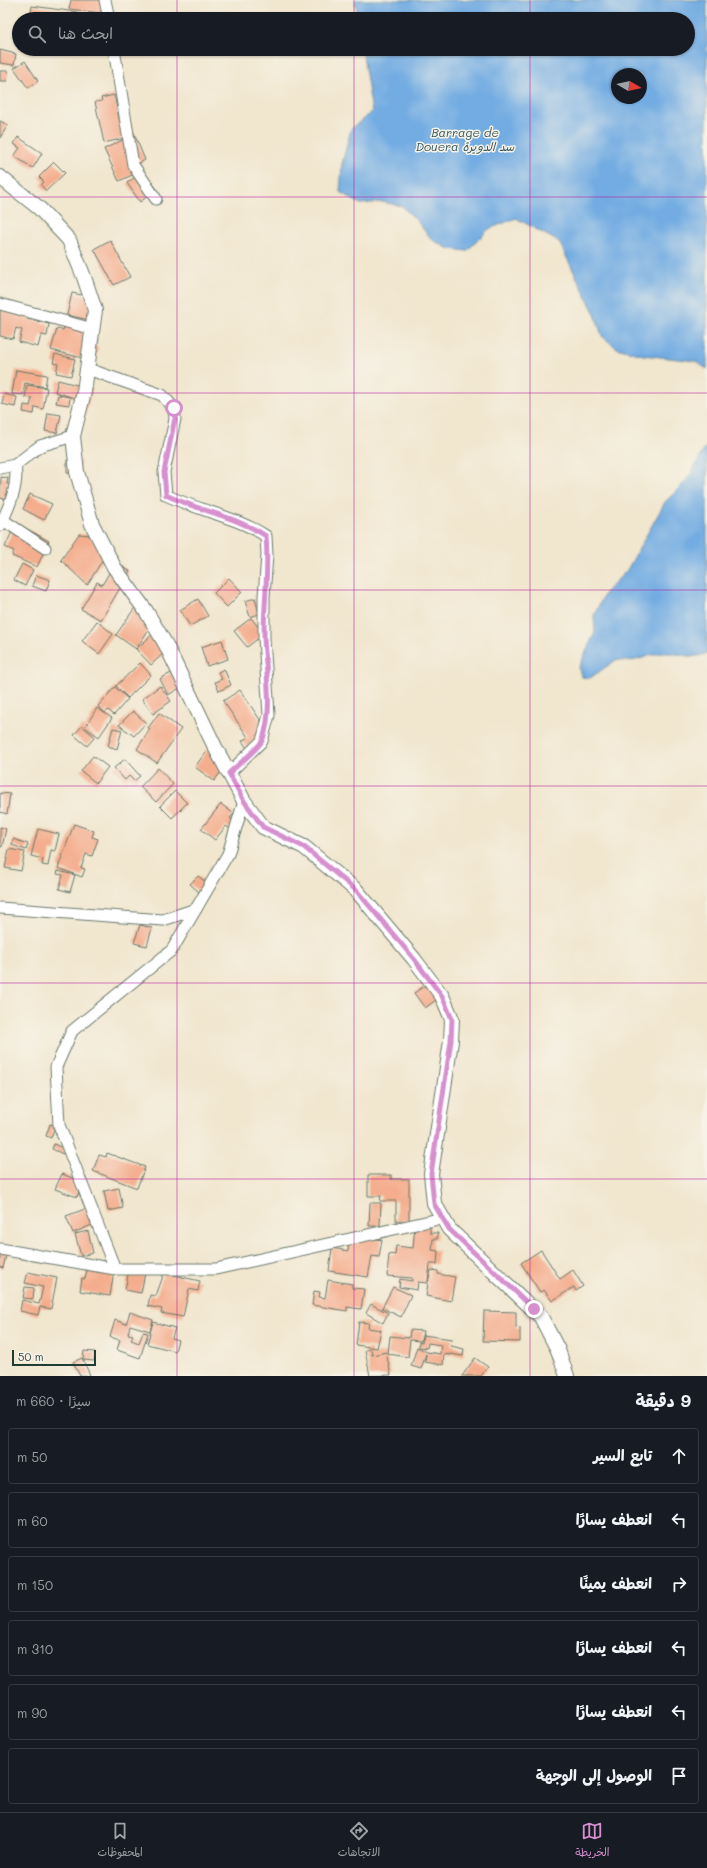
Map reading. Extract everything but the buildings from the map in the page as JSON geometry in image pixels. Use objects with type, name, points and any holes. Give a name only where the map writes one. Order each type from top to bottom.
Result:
[{"type":"street","points":[[105,0],[108,12]]},
{"type":"street","points":[[115,56],[133,165],[156,199]]},
{"type":"street","points":[[0,176],[39,208],[69,240],[95,310],[88,369],[73,436],[77,472],[92,524],[114,567],[146,611],[166,645],[229,773],[244,801],[263,827],[304,847],[356,890],[414,959],[442,996],[452,1019],[451,1041],[431,1174],[434,1204],[449,1229],[541,1317],[558,1350],[567,1376]]},
{"type":"street","points":[[0,304],[93,329]]},
{"type":"street","points":[[88,369],[162,395],[174,408],[175,418],[164,472],[166,495],[183,503],[248,525],[266,536],[267,555],[264,597],[264,638],[269,715],[262,741],[229,773]]},
{"type":"street","points":[[0,468],[15,464],[40,446],[73,436]]},
{"type":"street","points":[[15,464],[17,474],[14,493],[2,523],[45,548]]},
{"type":"street","points":[[115,1269],[59,1125],[56,1066],[72,1031],[172,950],[228,854],[244,801]]},
{"type":"street","points":[[0,908],[163,920],[196,908]]},
{"type":"street","points":[[0,1249],[115,1269],[216,1269],[442,1218]]},
{"type":"water","name":"Barrage de Douera سد الدويرة","points":[[355,0],[707,0],[707,369],[695,361],[643,355],[617,348],[602,336],[595,314],[559,242],[516,218],[489,229],[467,251],[449,249],[431,239],[418,222],[402,206],[382,202],[360,204],[340,192],[342,164],[351,129],[372,112],[363,56],[695,56],[695,12],[357,12]]},
{"type":"water","points":[[707,445],[707,653],[688,656],[663,653],[637,660],[616,660],[590,678],[582,677],[579,667],[595,632],[594,615],[605,593],[627,570],[665,502],[686,481]]},
{"type":"route","points":[[174,408],[175,418],[164,472],[166,495],[183,503],[248,525],[266,536],[267,555],[264,597],[264,638],[269,715],[262,741],[229,773],[244,801],[263,827],[304,847],[356,890],[414,959],[442,996],[452,1019],[451,1041],[431,1174],[434,1204],[449,1229],[534,1309]]}]
